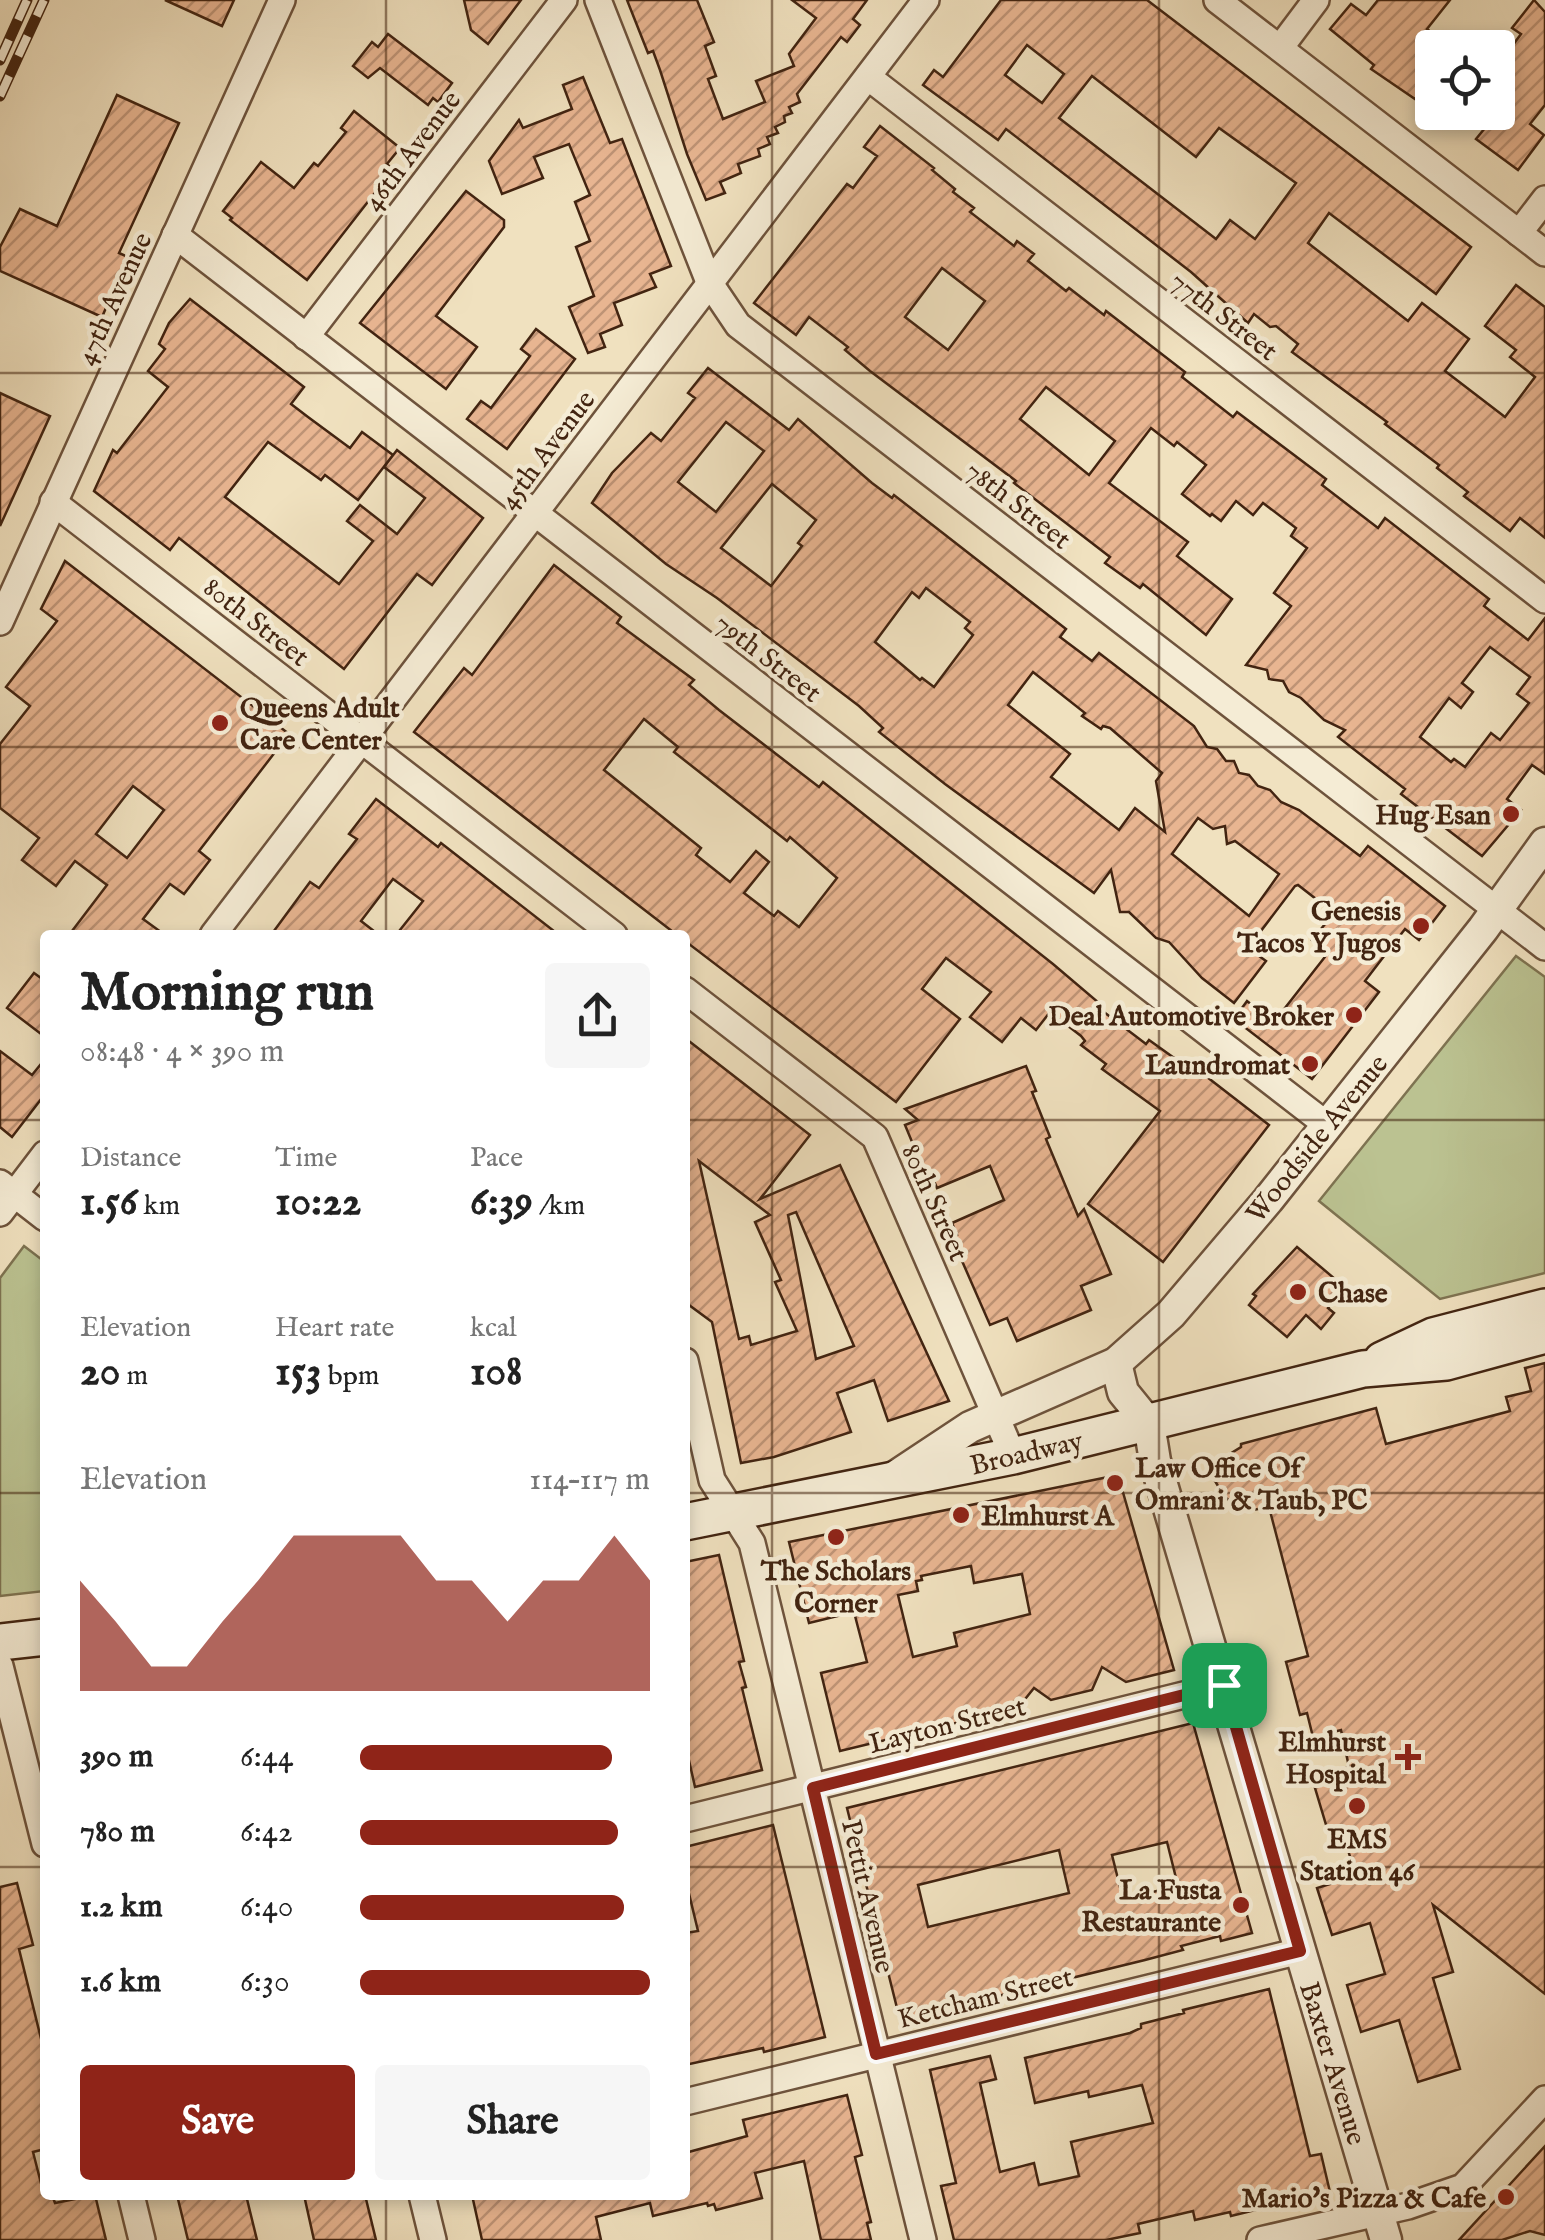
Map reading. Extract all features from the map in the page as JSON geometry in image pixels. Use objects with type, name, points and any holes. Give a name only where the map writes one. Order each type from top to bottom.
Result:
[{"type":"main road","name":"Broadway","points":[[1363,1370],[1434,1336],[1545,1307]]},
{"type":"main road","name":"Broadway","points":[[690,1521],[1013,1456],[1363,1370],[1446,1362],[1545,1336]]},
{"type":"main road","points":[[0,1642],[40,1638]]},
{"type":"street","name":"47th Avenue","points":[[0,622],[282,0]]},
{"type":"street","name":"46th Avenue","points":[[306,337],[564,0]]},
{"type":"street","name":"78th Street","points":[[598,0],[710,282],[738,325],[1545,947]]},
{"type":"street","name":"45th Avenue","points":[[217,930],[926,0]]},
{"type":"street","points":[[1217,0],[1545,253]]},
{"type":"street","points":[[1280,48],[1316,0]]},
{"type":"street","name":"77th Street","points":[[868,77],[1545,600]]},
{"type":"street","points":[[1519,233],[1545,199]]},
{"type":"street","name":"79th Street","points":[[175,235],[1327,1125]]},
{"type":"street","name":"80th Street","points":[[53,502],[608,930]]},
{"type":"street","name":"Woodside Avenue","points":[[890,1480],[970,1427],[1116,1363],[1172,1314],[1498,910],[1545,843]]},
{"type":"street","name":"80th Street","points":[[690,994],[876,1137],[1013,1456]]},
{"type":"street","points":[[40,1159],[5,1197],[40,1215]]},
{"type":"street","points":[[1116,1363],[1123,1392],[1149,1424]]},
{"type":"street","name":"Pettit Avenue","points":[[690,1383],[712,1480],[752,1543],[922,2240]]},
{"type":"street","name":"Baxter Avenue","points":[[1149,1424],[1155,1461],[1382,2226]]},
{"type":"street","points":[[0,1666],[40,1824]]},
{"type":"street","name":"Layton Street","points":[[690,1818],[1224,1685]]},
{"type":"street","name":"Ketcham Street","points":[[690,2101],[1300,1951]]},
{"type":"street","points":[[1260,2240],[1382,2226],[1464,2188],[1545,2099]]},
{"type":"street","points":[[132,2200],[142,2240]]},
{"type":"street","points":[[423,2200],[433,2240]]},
{"type":"green space","points":[[1516,956],[1545,977],[1545,1273],[1440,1299],[1319,1201]]},
{"type":"green space","points":[[24,1246],[40,1258],[40,1592],[0,1596],[0,1278]]},
{"type":"building","points":[[165,0],[234,0],[222,26]]},
{"type":"building","points":[[464,0],[521,0],[488,44],[471,30]]},
{"type":"building","points":[[627,0],[697,0],[714,42],[705,46],[716,76],[708,79],[723,119],[765,102],[756,81],[794,66],[789,54],[816,18],[792,0],[867,0],[853,19],[860,25],[847,42],[841,37],[797,94],[800,102],[789,107],[792,113],[775,127],[778,133],[767,137],[770,144],[758,149],[760,156],[738,164],[741,173],[720,182],[725,193],[706,200],[653,51],[648,53]]},
{"type":"building","points":[[1001,0],[1147,0],[1471,247],[1436,294],[1329,213],[1308,243],[1408,321],[1422,303],[1469,339],[1445,371],[1505,417],[1535,377],[1510,357],[1516,350],[1485,326],[1516,285],[1545,307],[1545,538],[1520,518],[1510,531],[1464,496],[1468,492],[1387,422],[1292,352],[1298,344],[1276,326],[1270,327],[1254,314],[1248,323],[1191,272],[1006,129],[998,140],[923,85],[934,70],[943,77]],"holes":[[[1027,45],[1064,74],[1042,103],[1005,75]],[[1092,76],[1196,157],[1219,128],[1296,183],[1255,239],[1230,220],[1216,239],[1059,118]]]},
{"type":"building","points":[[1378,0],[1450,0],[1428,30],[1415,30],[1415,99],[1371,69],[1374,65],[1330,29],[1351,4],[1366,15]]},
{"type":"building","points":[[1534,0],[1545,12],[1545,105],[1530,124],[1544,135],[1518,170],[1476,139],[1483,130],[1515,130],[1515,42],[1521,34],[1512,28]]},
{"type":"building","points":[[388,34],[452,83],[438,102],[433,98],[428,105],[380,68],[368,78],[353,66],[372,42],[378,47]]},
{"type":"building","points":[[583,77],[610,143],[622,139],[671,266],[650,274],[656,287],[614,303],[622,325],[600,334],[605,347],[588,353],[569,307],[594,296],[576,247],[590,241],[575,202],[590,195],[569,144],[534,157],[543,178],[502,194],[489,161],[519,120],[523,128],[572,109],[563,85]]},
{"type":"building","points":[[117,95],[179,123],[119,253],[128,257],[102,317],[0,271],[0,247],[20,209],[57,226]]},
{"type":"building","points":[[354,111],[400,148],[387,164],[390,167],[384,174],[388,176],[307,280],[223,211],[261,162],[294,188],[346,132],[341,128]]},
{"type":"building","points":[[880,126],[934,168],[955,189],[953,192],[974,208],[970,212],[1014,246],[1017,241],[1034,254],[1028,261],[1066,291],[1069,288],[1104,315],[1106,311],[1185,372],[1182,377],[1233,417],[1237,412],[1326,479],[1322,485],[1378,528],[1385,518],[1489,599],[1484,606],[1528,640],[1545,618],[1545,774],[1532,765],[1507,799],[1521,810],[1482,856],[1401,794],[1405,789],[1338,737],[1345,730],[1324,720],[1289,692],[1283,681],[1269,679],[1267,670],[1246,665],[1291,606],[1274,593],[1307,548],[1291,536],[1296,528],[1263,503],[1253,515],[1236,501],[1221,521],[1210,516],[1182,494],[1206,465],[1151,428],[1109,483],[1188,542],[1177,556],[1232,599],[1206,635],[1143,584],[1140,588],[1105,563],[1110,557],[870,371],[845,350],[848,347],[809,317],[796,335],[754,303],[847,184],[853,188],[877,156],[864,147]],"holes":[[[942,268],[985,301],[948,350],[905,317]],[[1046,387],[1115,441],[1089,475],[1020,419]],[[1490,647],[1530,677],[1517,694],[1529,703],[1500,740],[1491,733],[1465,767],[1454,759],[1451,762],[1420,737],[1449,698],[1461,708],[1473,692],[1462,683]]]},
{"type":"building","points":[[466,191],[504,220],[504,227],[436,316],[477,347],[446,389],[360,323]]},
{"type":"building","points":[[190,299],[304,387],[291,404],[350,448],[362,432],[393,455],[358,500],[325,475],[321,480],[268,442],[225,497],[339,584],[373,541],[347,521],[360,505],[397,534],[425,498],[384,467],[397,450],[483,518],[432,585],[417,574],[344,669],[179,538],[170,550],[94,491],[113,450],[117,453],[168,387],[148,371],[165,349],[159,344],[169,323]]},
{"type":"building","points":[[536,329],[575,359],[507,449],[467,419],[481,401],[491,408],[530,356],[521,349]]},
{"type":"building","points":[[708,368],[789,430],[798,419],[872,483],[892,498],[894,495],[1066,629],[1060,637],[1092,661],[1099,653],[1194,726],[1207,747],[1217,749],[1226,761],[1234,761],[1239,773],[1249,775],[1258,786],[1270,790],[1281,802],[1299,810],[1360,856],[1368,846],[1445,906],[1419,940],[1405,929],[1378,964],[1365,981],[1379,992],[1312,1079],[1234,1019],[1247,1001],[1274,1022],[1328,953],[1312,940],[1334,913],[1295,886],[1248,948],[1266,961],[1234,1003],[1202,978],[1169,942],[1156,938],[1129,912],[1120,912],[1111,870],[1094,893],[945,784],[879,732],[883,728],[859,706],[666,564],[592,503],[612,473],[651,433],[661,441],[695,398],[688,393]],"holes":[[[726,422],[764,451],[716,512],[678,482]],[[772,484],[816,520],[798,543],[802,546],[771,586],[721,548]],[[926,588],[970,622],[965,628],[973,635],[934,687],[875,642],[912,592],[919,598]],[[1033,672],[1085,713],[1082,716],[1101,729],[1110,728],[1162,773],[1156,781],[1165,832],[1135,808],[1119,830],[1051,777],[1070,754],[1008,705]],[[1198,818],[1213,829],[1225,826],[1227,844],[1235,841],[1279,874],[1249,916],[1172,854]]]},
{"type":"building","points":[[0,393],[50,416],[0,526]]},
{"type":"building","name":"Queens Adult Care Center","points":[[65,561],[289,734],[199,851],[210,860],[184,894],[170,884],[143,919],[158,930],[73,930],[107,885],[75,861],[56,886],[22,860],[39,838],[0,808],[0,744],[30,706],[6,687],[57,621],[41,609]],"holes":[[[133,786],[164,810],[127,858],[96,834]]]},
{"type":"building","points":[[554,565],[621,617],[617,623],[694,680],[689,685],[719,710],[819,787],[823,782],[1053,964],[1099,1003],[1096,1006],[1146,1044],[1149,1040],[1191,1070],[1194,1067],[1269,1125],[1163,1262],[1088,1204],[1160,1111],[1102,1069],[1106,1064],[1081,1045],[1085,1041],[1081,1036],[1050,1012],[1036,1030],[1021,1018],[1002,1042],[970,1017],[991,992],[946,958],[922,989],[960,1019],[896,1102],[690,945],[690,930],[671,930],[414,732],[464,668],[472,675]],"holes":[[[644,719],[678,747],[674,752],[787,841],[790,837],[837,878],[799,927],[778,911],[774,916],[744,893],[769,862],[756,851],[730,882],[696,855],[701,848],[604,770]]]},
{"type":"building","points":[[376,799],[438,847],[441,843],[553,930],[400,930],[423,901],[393,879],[361,921],[373,930],[275,930],[310,882],[319,888],[357,839],[349,834]]},
{"type":"building","points":[[34,973],[40,977],[40,1033],[7,1008]]},
{"type":"building","points":[[690,1042],[810,1135],[760,1199],[840,1165],[949,1401],[888,1421],[874,1380],[837,1393],[851,1432],[774,1457],[741,1463],[712,1322],[690,1306]],"holes":[[[699,1161],[770,1215],[755,1222],[781,1280],[775,1282],[797,1331],[751,1345],[749,1336],[739,1339]],[[796,1212],[854,1346],[816,1359],[788,1215]]]},
{"type":"building","points":[[0,1051],[32,1075],[40,1065],[40,1101],[12,1137],[0,1127]]},
{"type":"building","points":[[1026,1066],[1050,1137],[1046,1139],[1078,1216],[1084,1209],[1111,1274],[1081,1286],[1091,1310],[1017,1341],[1007,1318],[990,1325],[952,1238],[957,1235],[952,1223],[1004,1200],[990,1166],[937,1188],[932,1176],[927,1178],[905,1125],[918,1120],[905,1109]]},
{"type":"building","name":"Chase","points":[[1297,1247],[1335,1279],[1332,1282],[1342,1291],[1328,1308],[1334,1313],[1321,1329],[1306,1315],[1287,1337],[1249,1305],[1256,1296],[1253,1294]]},
{"type":"building","name":"Elmhurst Hospital","points":[[1545,1363],[1545,1994],[1433,1905],[1453,1972],[1433,1978],[1460,2069],[1418,2082],[1399,2020],[1361,2032],[1347,1985],[1385,1974],[1370,1923],[1332,1935],[1317,1888],[1356,1876],[1343,1834],[1330,1838],[1312,1778],[1349,1767],[1341,1730],[1313,1737],[1307,1713],[1300,1715],[1286,1662],[1308,1656],[1269,1507],[1253,1510],[1234,1505],[1212,1476],[1225,1457],[1241,1444],[1376,1408],[1386,1444],[1510,1411],[1506,1397],[1531,1391],[1525,1368]]},
{"type":"building","points":[[1118,1475],[1174,1670],[1126,1682],[1102,1667],[1092,1690],[1051,1700],[1034,1688],[1018,1708],[840,1751],[821,1673],[867,1662],[854,1612],[809,1623],[789,1542]],"holes":[[[971,1566],[974,1583],[1022,1574],[1030,1614],[954,1633],[957,1646],[913,1657],[898,1595],[918,1591],[916,1581],[922,1580],[921,1576]]]},
{"type":"building","points":[[719,1555],[744,1661],[739,1662],[746,1687],[742,1688],[762,1770],[695,1787],[690,1765],[690,1561]]},
{"type":"building","points":[[1193,1723],[1252,1933],[1221,1941],[1220,1936],[1145,1960],[900,2020],[847,1808]],"holes":[[[1167,1842],[1178,1886],[1123,1899],[1112,1855]],[[1059,1850],[1069,1893],[928,1927],[918,1885]]]},
{"type":"building","points":[[773,1825],[825,2037],[690,2064],[690,1932],[698,1931],[690,1898],[690,1846]]},
{"type":"building","points":[[17,1883],[33,1945],[19,1949],[40,2035],[40,2150],[33,2152],[40,2200],[96,2200],[106,2240],[0,2240],[0,1887]]},
{"type":"building","points":[[1269,1989],[1310,2156],[1321,2154],[1330,2192],[1231,2216],[1230,2212],[1195,2220],[1193,2211],[1138,2224],[1140,2233],[1106,2240],[954,2240],[941,2186],[956,2183],[930,2070],[990,2056],[996,2079],[980,2083],[1000,2172],[1034,2163],[1039,2185],[1079,2176],[1071,2142],[1153,2123],[1142,2085],[1089,2097],[1088,2091],[1035,2103],[1025,2058],[1130,2033],[1141,2028],[1141,2024],[1184,2013],[1183,2010]]},
{"type":"building","points":[[847,2095],[862,2155],[855,2157],[871,2222],[867,2223],[871,2240],[821,2240],[804,2161],[755,2173],[762,2198],[716,2210],[714,2204],[707,2203],[653,2216],[650,2203],[596,2217],[601,2240],[482,2240],[473,2200],[690,2200],[690,2152],[747,2136],[743,2120]]},
{"type":"building","points":[[1545,2146],[1545,2235],[1530,2231],[1502,2240],[1459,2240]]},
{"type":"building","points":[[178,2200],[247,2200],[257,2240],[188,2240]]},
{"type":"building","points":[[305,2200],[366,2200],[376,2240],[314,2240]]},
{"type":"railway","points":[[0,60],[27,0]]},
{"type":"railway","points":[[0,96],[44,0]]},
{"type":"place","name":"Queens Adult Care Center","points":[[220,723]]},
{"type":"place","name":"Hug Esan","points":[[1511,814]]},
{"type":"place","name":"Genesis Tacos Y Jugos","points":[[1421,926]]},
{"type":"place","name":"Deal Automotive Broker","points":[[1354,1015]]},
{"type":"place","name":"Laundromat","points":[[1310,1064]]},
{"type":"place","name":"Chase","points":[[1298,1292]]},
{"type":"place","name":"Law Office Of Omrani & Taub, PC","points":[[1115,1483]]},
{"type":"place","name":"Elmhurst A","points":[[961,1515]]},
{"type":"place","name":"The Scholars Corner","points":[[836,1537]]},
{"type":"place","name":"Elmhurst Hospital","points":[[1408,1757]]},
{"type":"place","name":"EMS Station 46","points":[[1357,1806]]},
{"type":"place","name":"La Fusta Restaurante","points":[[1241,1905]]},
{"type":"place","name":"Mario's Pizza & Cafe","points":[[1506,2197]]},
{"type":"route","points":[[1224,1685],[1300,1951],[876,2054],[813,1788],[1224,1685]]}]
